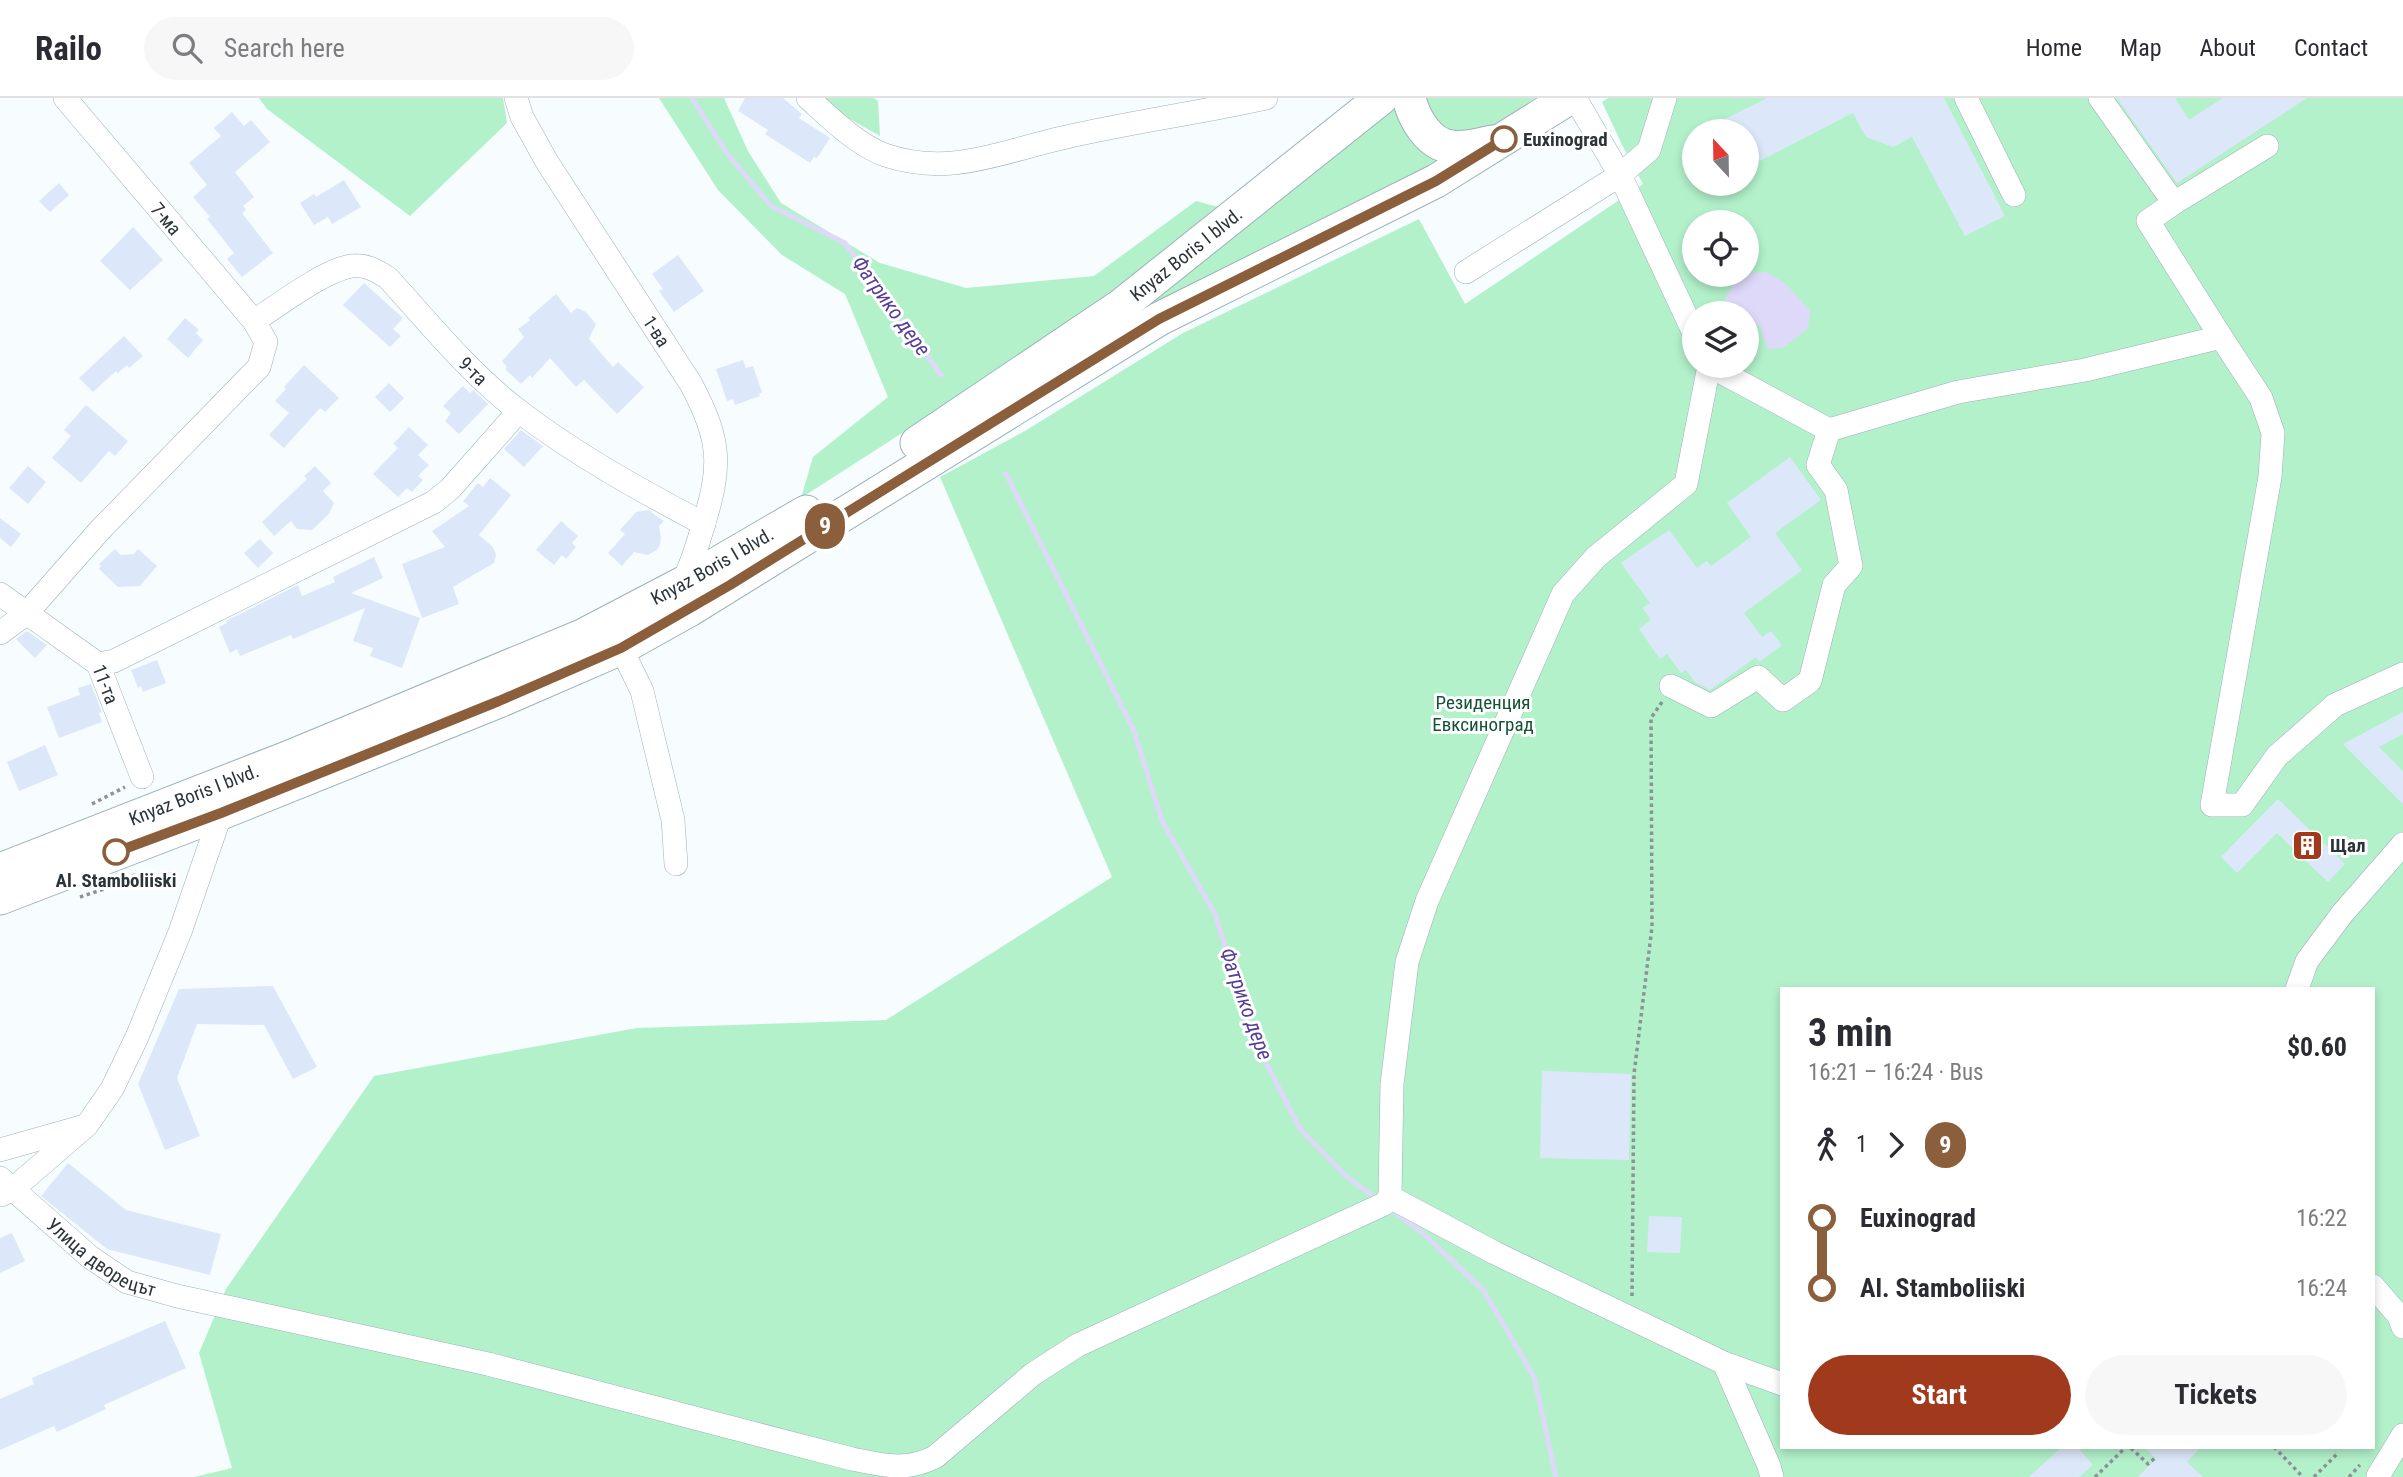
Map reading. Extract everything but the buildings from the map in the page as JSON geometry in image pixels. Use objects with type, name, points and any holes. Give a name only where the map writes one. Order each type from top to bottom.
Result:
[{"type":"highway","name":"Knyaz Boris I blvd.","points":[[0,870],[478,680],[582,636],[682,583],[842,490],[1122,305],[1381,98]]},
{"type":"highway","points":[[1409,98],[1418,121],[1430,136],[1441,144],[1452,148],[1504,139]]},
{"type":"highway","name":"Knyaz Boris I blvd.","points":[[0,898],[221,813],[499,701],[621,648],[711,596],[1159,319],[1436,181],[1569,98]]},
{"type":"street","name":"7-ма","points":[[26,614],[100,530],[258,367],[266,342],[254,321],[65,98]]},
{"type":"street","name":"1-ва","points":[[516,98],[522,117],[547,162],[691,384],[707,415],[713,434],[716,465],[712,496],[691,565],[682,583]]},
{"type":"street","points":[[808,98],[848,134],[883,155],[929,164],[965,163],[1062,137],[1266,98]]},
{"type":"street","points":[[1575,98],[1619,175],[1682,308]]},
{"type":"street","points":[[1466,272],[1619,175],[1649,150],[1665,98]]},
{"type":"street","points":[[1966,98],[2014,195]]},
{"type":"street","points":[[2100,98],[2174,203]]},
{"type":"street","points":[[2267,146],[2148,221],[2261,398],[2273,433],[2270,477],[2212,805],[2242,806],[2277,756],[2335,705],[2403,674]]},
{"type":"street","name":"9-та","points":[[254,321],[332,272],[353,265],[372,268],[388,278],[470,368],[519,411],[597,466],[704,524]]},
{"type":"street","points":[[1732,378],[1829,430],[1958,392],[2085,370],[2221,337]]},
{"type":"street","points":[[936,1467],[1033,1374],[1078,1345],[1384,1204],[1390,1197],[1392,1084],[1408,962],[1427,901],[1563,594],[1596,557],[1686,484],[1708,378]]},
{"type":"street","points":[[98,664],[114,661],[434,502],[450,489],[519,411]]},
{"type":"street","points":[[1671,686],[1711,706],[1758,677],[1783,700],[1810,681],[1834,585],[1851,566],[1836,490],[1818,465],[1829,430]]},
{"type":"street","name":"11-та","points":[[0,594],[98,664],[142,777]]},
{"type":"street","points":[[0,634],[26,614]]},
{"type":"street","points":[[621,648],[642,691],[673,820],[676,864]]},
{"type":"street","points":[[4,1187],[87,1125],[111,1089],[137,1037],[180,932],[221,813]]},
{"type":"street","points":[[2298,987],[2307,961],[2342,914],[2403,844]]},
{"type":"street","points":[[0,1150],[87,1125]]},
{"type":"street","name":"Улица дворецът","points":[[4,1187],[90,1257],[127,1282],[177,1296],[488,1364],[852,1459],[898,1467],[936,1467]]},
{"type":"street","points":[[1390,1197],[1495,1253],[1631,1319],[1724,1363],[1780,1383]]},
{"type":"street","points":[[2375,1288],[2399,1316],[2403,1327]]},
{"type":"street","points":[[1724,1363],[1772,1477]]},
{"type":"street","points":[[2370,1469],[2403,1435]]},
{"type":"path","points":[[1631,1319],[1634,1074],[1652,927],[1651,718],[1671,686]]},
{"type":"path","points":[[75,898],[137,875]]},
{"type":"path","points":[[2133,1449],[2148,1464],[2155,1458]]},
{"type":"path","points":[[2276,1449],[2301,1476]]},
{"type":"path","points":[[2095,1477],[2123,1450]]},
{"type":"path","points":[[2314,1477],[2338,1453]]},
{"type":"path","points":[[2349,1477],[2370,1469]]},
{"type":"green space","points":[[259,98],[503,98],[507,123],[410,216],[267,109]]},
{"type":"green space","points":[[659,98],[724,98],[748,151],[781,203],[880,263],[966,288],[1094,276],[1196,201],[1222,208],[1123,291],[801,498],[813,457],[888,397],[845,294],[782,255],[718,190]]},
{"type":"green space","points":[[824,98],[874,98],[878,101],[880,136],[839,113]]},
{"type":"green space","points":[[1424,98],[1535,98],[1483,134],[1444,136]]},
{"type":"green space","name":"Резиденция Евксиноград","points":[[1608,98],[2403,98],[2403,1477],[194,1477],[232,1468],[199,1353],[226,1289],[374,1076],[637,1028],[886,1020],[1112,877],[940,477],[1025,431],[1183,333],[1419,219],[1465,304],[1643,184],[1602,102]]},
{"type":"green space","points":[[1404,102],[1441,158],[1440,163],[1136,314],[1333,148]]},
{"type":"shaded area","points":[[1759,272],[1766,272],[1785,283],[1810,311],[1808,328],[1784,347],[1768,349],[1759,326],[1759,301],[1726,301],[1732,287],[1759,287]]},
{"type":"waterway","name":"Фатрико дере","points":[[692,98],[726,152],[771,206],[845,243],[941,375]]},
{"type":"waterway","name":"Фатрико дере","points":[[1006,474],[1134,731],[1162,821],[1215,914],[1254,1039],[1300,1129],[1346,1176],[1378,1200]]},
{"type":"waterway","name":"Фатрико дере","points":[[1392,1210],[1424,1234],[1484,1291],[1534,1377],[1556,1477]]},
{"type":"bus line","name":"9","points":[[116,852],[221,813],[499,701],[621,648],[814,534],[1159,319],[1436,181],[1504,139]]},
{"type":"place","name":"Euxinograd","points":[[1504,139]]},
{"type":"place","name":"Щал","points":[[2307,845]]},
{"type":"place","name":"Al. Stamboliiski","points":[[116,852]]}]
